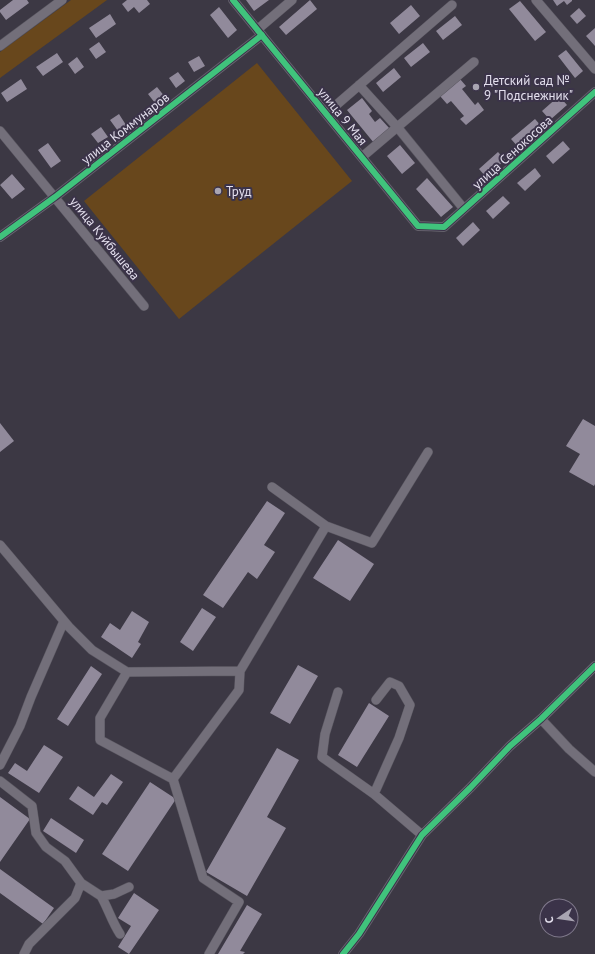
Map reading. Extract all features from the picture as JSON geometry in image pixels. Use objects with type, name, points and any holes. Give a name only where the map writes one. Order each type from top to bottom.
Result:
[{"type":"street","points":[[0,46],[62,0]]},
{"type":"street","name":"улица 9 Мая","points":[[234,0],[418,226],[444,227]]},
{"type":"street","name":"улица Коммунаров","points":[[0,237],[55,197],[260,32],[292,0]]},
{"type":"street","points":[[536,0],[595,69]]},
{"type":"street","points":[[327,113],[452,5]]},
{"type":"street","points":[[362,157],[474,62]]},
{"type":"street","points":[[359,85],[398,128],[464,209]]},
{"type":"street","name":"улица Сенокосова","points":[[444,227],[595,92]]},
{"type":"street","name":"улица Куйбышева","points":[[0,130],[144,306]]},
{"type":"street","points":[[272,487],[326,526],[372,543],[428,452]]},
{"type":"street","points":[[173,779],[238,690],[240,670],[326,526]]},
{"type":"street","points":[[0,545],[64,621],[92,650],[127,672],[240,670]]},
{"type":"street","points":[[0,765],[20,726],[64,621]]},
{"type":"street","points":[[343,954],[359,934],[422,835],[510,746],[541,719],[595,666]]},
{"type":"street","points":[[127,672],[100,718],[100,740],[173,779],[203,878],[239,902],[209,954]]},
{"type":"street","points":[[374,794],[400,738],[410,705],[399,686],[390,682],[376,700]]},
{"type":"street","points":[[338,692],[325,734],[322,757],[374,794],[422,835]]},
{"type":"street","points":[[541,719],[569,749],[595,772]]},
{"type":"street","points":[[0,781],[32,806],[36,833],[46,847],[65,861],[81,883],[100,896],[120,934]]},
{"type":"street","points":[[24,954],[29,944],[75,898],[81,883]]},
{"type":"street","points":[[100,896],[114,894],[129,887]]},
{"type":"shaded area","points":[[71,0],[107,0],[0,78],[0,52]]},
{"type":"shaded area","name":"Труд","points":[[257,63],[352,181],[179,319],[84,201]]},
{"type":"building","points":[[13,0],[27,0],[29,3],[6,20],[0,10]]},
{"type":"building","points":[[127,0],[147,0],[150,4],[139,13],[134,7],[128,12],[122,4]]},
{"type":"building","points":[[246,0],[269,0],[254,11]]},
{"type":"building","points":[[310,0],[317,9],[286,35],[279,27]]},
{"type":"building","points":[[553,0],[572,1],[567,5],[564,1],[557,6]]},
{"type":"building","points":[[520,1],[546,32],[535,41],[509,9]]},
{"type":"building","points":[[411,5],[420,16],[399,34],[390,23]]},
{"type":"building","points":[[219,7],[237,30],[228,38],[210,15]]},
{"type":"building","points":[[579,8],[586,16],[577,24],[570,16]]},
{"type":"building","points":[[110,14],[116,24],[96,38],[89,28]]},
{"type":"building","points":[[455,16],[462,25],[443,40],[436,31]]},
{"type":"building","points":[[595,28],[595,46],[586,36]]},
{"type":"building","points":[[99,42],[106,52],[96,59],[89,49]]},
{"type":"building","points":[[423,43],[430,52],[411,67],[404,58]]},
{"type":"building","points":[[566,50],[583,71],[575,78],[558,56]]},
{"type":"building","points":[[57,53],[63,62],[43,76],[36,67]]},
{"type":"building","points":[[199,56],[205,66],[194,72],[188,62]]},
{"type":"building","points":[[77,57],[84,67],[75,74],[68,64]]},
{"type":"building","points":[[394,68],[401,77],[383,92],[376,83]]},
{"type":"building","points":[[178,72],[185,81],[176,88],[169,78]]},
{"type":"building","points":[[21,79],[27,89],[7,102],[1,93]]},
{"type":"building","points":[[460,79],[466,86],[462,89],[475,105],[478,102],[484,110],[466,125],[460,119],[464,116],[451,101],[447,104],[440,96]]},
{"type":"building","points":[[157,87],[165,97],[155,103],[148,94]]},
{"type":"building","points":[[559,96],[567,105],[550,120],[542,111]]},
{"type":"building","points":[[362,98],[372,111],[369,114],[375,122],[380,118],[390,129],[374,143],[347,110]]},
{"type":"building","points":[[119,114],[126,125],[118,131],[110,120]]},
{"type":"building","points":[[535,119],[542,127],[519,148],[511,139]]},
{"type":"building","points":[[101,127],[108,137],[98,143],[91,134]]},
{"type":"building","points":[[563,141],[570,149],[553,164],[546,156]]},
{"type":"building","points":[[48,143],[61,161],[51,168],[38,150]]},
{"type":"building","points":[[400,145],[415,163],[402,174],[387,156]]},
{"type":"building","points":[[498,152],[505,160],[486,177],[479,169]]},
{"type":"building","points":[[535,168],[541,176],[525,191],[517,183]]},
{"type":"building","points":[[12,174],[25,189],[12,199],[0,185]]},
{"type":"building","points":[[427,178],[453,207],[441,217],[416,189]]},
{"type":"building","points":[[503,196],[510,203],[493,219],[486,211]]},
{"type":"building","points":[[473,222],[480,230],[463,246],[456,238]]},
{"type":"building","points":[[583,419],[595,426],[594,486],[569,472],[580,454],[566,446]]},
{"type":"building","points":[[0,423],[14,441],[0,452]]},
{"type":"building","points":[[267,501],[285,513],[264,545],[275,552],[257,579],[248,572],[223,608],[203,595]]},
{"type":"building","points":[[338,540],[374,564],[350,601],[313,578]]},
{"type":"building","points":[[202,608],[216,617],[193,651],[180,642]]},
{"type":"building","points":[[132,611],[149,622],[138,642],[141,644],[132,658],[101,637],[110,623],[120,630]]},
{"type":"building","points":[[298,665],[318,676],[290,724],[270,713]]},
{"type":"building","points":[[91,666],[102,674],[68,726],[57,719]]},
{"type":"building","points":[[369,703],[389,716],[357,767],[338,755]]},
{"type":"building","points":[[44,745],[63,757],[39,793],[8,773],[15,763],[27,771]]},
{"type":"building","points":[[277,748],[299,760],[267,817],[286,828],[247,896],[206,872]]},
{"type":"building","points":[[111,774],[123,782],[107,805],[102,802],[93,815],[69,799],[78,786],[94,797]]},
{"type":"building","points":[[150,782],[176,799],[128,871],[102,854]]},
{"type":"building","points":[[0,797],[30,819],[0,862]]},
{"type":"building","points":[[51,818],[84,840],[76,853],[43,831]]},
{"type":"building","points":[[0,869],[54,908],[43,924],[0,893]]},
{"type":"building","points":[[134,893],[159,910],[129,954],[118,947],[131,926],[118,918]]},
{"type":"building","points":[[247,905],[262,914],[240,951],[245,952],[243,954],[218,954]]},
{"type":"cycle path","points":[[233,0],[418,226],[444,227],[595,92]]},
{"type":"cycle path","points":[[0,237],[55,197],[262,35]]},
{"type":"cycle path","points":[[343,954],[359,934],[422,835],[510,746],[541,719],[595,666]]},
{"type":"place","name":"Детский сад № 9 \"Подснежник\"","points":[[476,87]]},
{"type":"place","name":"Труд","points":[[218,191]]}]
